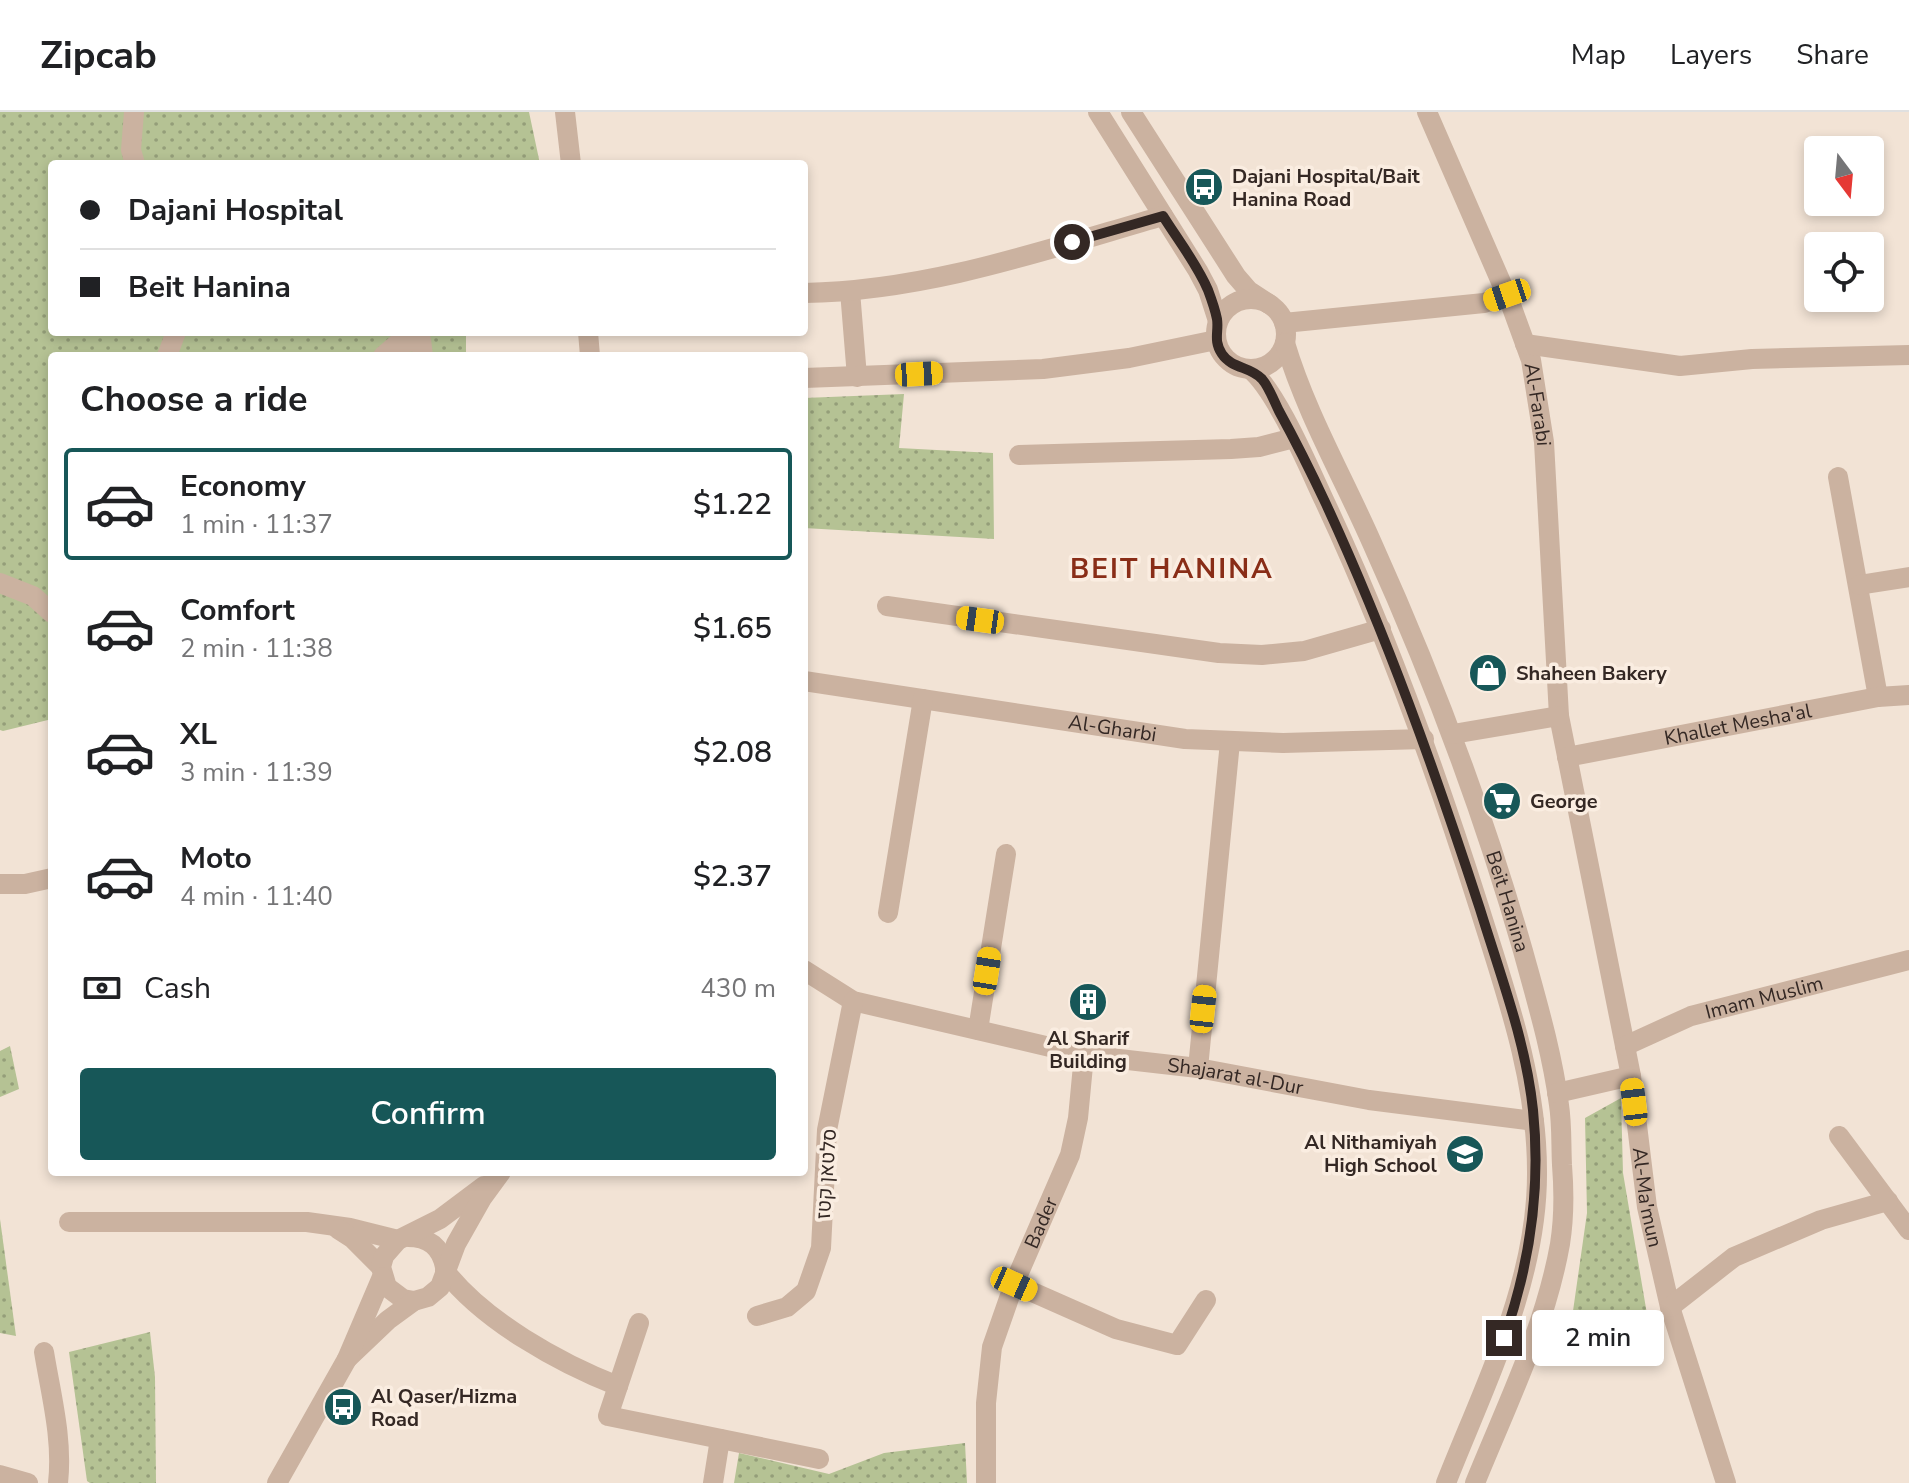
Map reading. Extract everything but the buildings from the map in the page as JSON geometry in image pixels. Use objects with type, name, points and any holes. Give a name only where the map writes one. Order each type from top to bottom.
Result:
[{"type":"street","points":[[134,112],[131,150],[134,160]]},
{"type":"street","points":[[565,112],[571,160]]},
{"type":"street","points":[[1098,112],[1208,290],[1220,351],[1238,367],[1250,369],[1271,363],[1279,354],[1284,333],[1278,312],[1249,291],[1236,276],[1131,112]]},
{"type":"street","name":"Al-Farabi","points":[[1427,112],[1507,295],[1531,360],[1544,442],[1559,716]]},
{"type":"street","points":[[808,293],[850,291],[939,279],[1163,216]]},
{"type":"street","points":[[850,291],[857,377]]},
{"type":"street","points":[[1284,333],[1484,303],[1507,295]]},
{"type":"street","points":[[1217,331],[1224,311],[1234,303],[1246,299],[1269,304]]},
{"type":"street","points":[[808,378],[1043,369],[1129,358],[1217,331]]},
{"type":"street","name":"Beit Hanina","points":[[1284,333],[1296,382],[1392,586],[1453,734],[1486,827],[1519,936],[1545,1029],[1557,1093],[1563,1183],[1561,1241],[1548,1299],[1475,1483]]},
{"type":"street","points":[[388,352],[397,344],[421,340],[422,352]]},
{"type":"street","points":[[1525,344],[1680,366],[1752,359],[1909,355]]},
{"type":"street","name":"Beit Hanina","points":[[1250,369],[1263,380],[1294,438],[1381,629],[1424,739],[1524,1055],[1534,1121],[1537,1173],[1532,1233],[1513,1313],[1446,1483]]},
{"type":"street","points":[[1019,455],[1231,449],[1259,447],[1294,438]]},
{"type":"street","points":[[1838,477],[1878,697]]},
{"type":"street","points":[[1859,585],[1909,577]]},
{"type":"street","points":[[0,583],[33,596],[48,609]]},
{"type":"street","points":[[887,606],[1219,653],[1262,655],[1304,651],[1381,629]]},
{"type":"street","name":"Al-Gharbi","points":[[808,682],[1185,739],[1230,742],[1424,739]]},
{"type":"street","name":"Khallet Mesha'al","points":[[1567,757],[1878,697],[1909,695]]},
{"type":"street","points":[[888,913],[923,699]]},
{"type":"street","points":[[1453,734],[1559,716]]},
{"type":"street","name":"Al-Ma'mun","points":[[1559,716],[1631,1076],[1647,1207],[1670,1307],[1726,1483]]},
{"type":"street","points":[[1198,1068],[1230,742]]},
{"type":"street","points":[[978,1030],[1006,854]]},
{"type":"street","points":[[0,884],[25,884],[48,879]]},
{"type":"street","name":"Imam Muslim","points":[[1625,1046],[1691,1016],[1909,960]]},
{"type":"street","name":"Shajarat al-Dur","points":[[808,973],[853,1001],[1084,1055],[1198,1068],[1369,1100],[1534,1121]]},
{"type":"street","name":"סלטאן קטז","points":[[757,1316],[787,1307],[806,1291],[821,1248],[827,1130],[853,1001]]},
{"type":"street","name":"Bader","points":[[986,1483],[986,1403],[992,1347],[1014,1284],[1070,1155],[1078,1118],[1084,1055]]},
{"type":"street","points":[[1557,1093],[1631,1076]]},
{"type":"street","points":[[1839,1136],[1909,1230]]},
{"type":"street","points":[[277,1483],[287,1473],[347,1359],[389,1247],[440,1219],[496,1176]]},
{"type":"street","points":[[347,1359],[388,1320],[440,1287],[445,1269],[470,1217],[498,1176]]},
{"type":"street","points":[[1670,1307],[1734,1257],[1821,1220],[1888,1201]]},
{"type":"street","points":[[69,1222],[307,1222],[429,1241],[437,1247],[445,1269],[468,1298],[490,1316],[564,1361],[618,1386]]},
{"type":"street","points":[[327,1224],[352,1238],[382,1272],[394,1294],[460,1304],[490,1316]]},
{"type":"street","points":[[1014,1284],[1116,1329],[1177,1345],[1206,1300]]},
{"type":"street","points":[[639,1323],[608,1416],[819,1459]]},
{"type":"street","points":[[44,1352],[61,1462],[58,1483]]},
{"type":"street","points":[[713,1483],[720,1439]]},
{"type":"street","points":[[0,1475],[28,1483]]},
{"type":"green space","points":[[0,112],[529,112],[539,160],[48,160],[48,336],[466,336],[466,352],[48,352],[48,720],[0,730]]},
{"type":"green space","points":[[904,394],[899,448],[993,453],[994,539],[808,528],[808,398]]},
{"type":"green space","points":[[10,1046],[19,1089],[0,1097],[0,1051]]},
{"type":"green space","points":[[1621,1098],[1623,1173],[1648,1320],[1572,1318],[1587,1213],[1585,1118]]},
{"type":"green space","points":[[0,1219],[16,1336],[0,1333]]},
{"type":"green space","points":[[150,1332],[155,1377],[156,1483],[90,1483],[87,1481],[69,1352]]},
{"type":"green space","points":[[965,1443],[967,1483],[734,1483],[739,1453],[829,1474],[884,1453]]},
{"type":"place","name":"Dajani Hospital/Bait Hanina Road","points":[[1204,187]]},
{"type":"place","name":"Shaheen Bakery","points":[[1488,673]]},
{"type":"place","name":"George","points":[[1502,801]]},
{"type":"place","name":"Al Sharif Building","points":[[1088,1002]]},
{"type":"place","name":"Al Nithamiyah High School","points":[[1465,1154]]},
{"type":"place","name":"Al Qaser/Hizma Road","points":[[343,1407]]},
{"type":"district","name":"BEIT HANINA","points":[[1172,568]]},
{"type":"route","points":[[1072,242],[1163,216],[1208,290],[1218,321],[1215,333],[1220,351],[1228,361],[1250,369],[1263,380],[1305,459],[1375,613],[1424,739],[1524,1055],[1533,1108],[1537,1173],[1532,1233],[1504,1338]]}]
